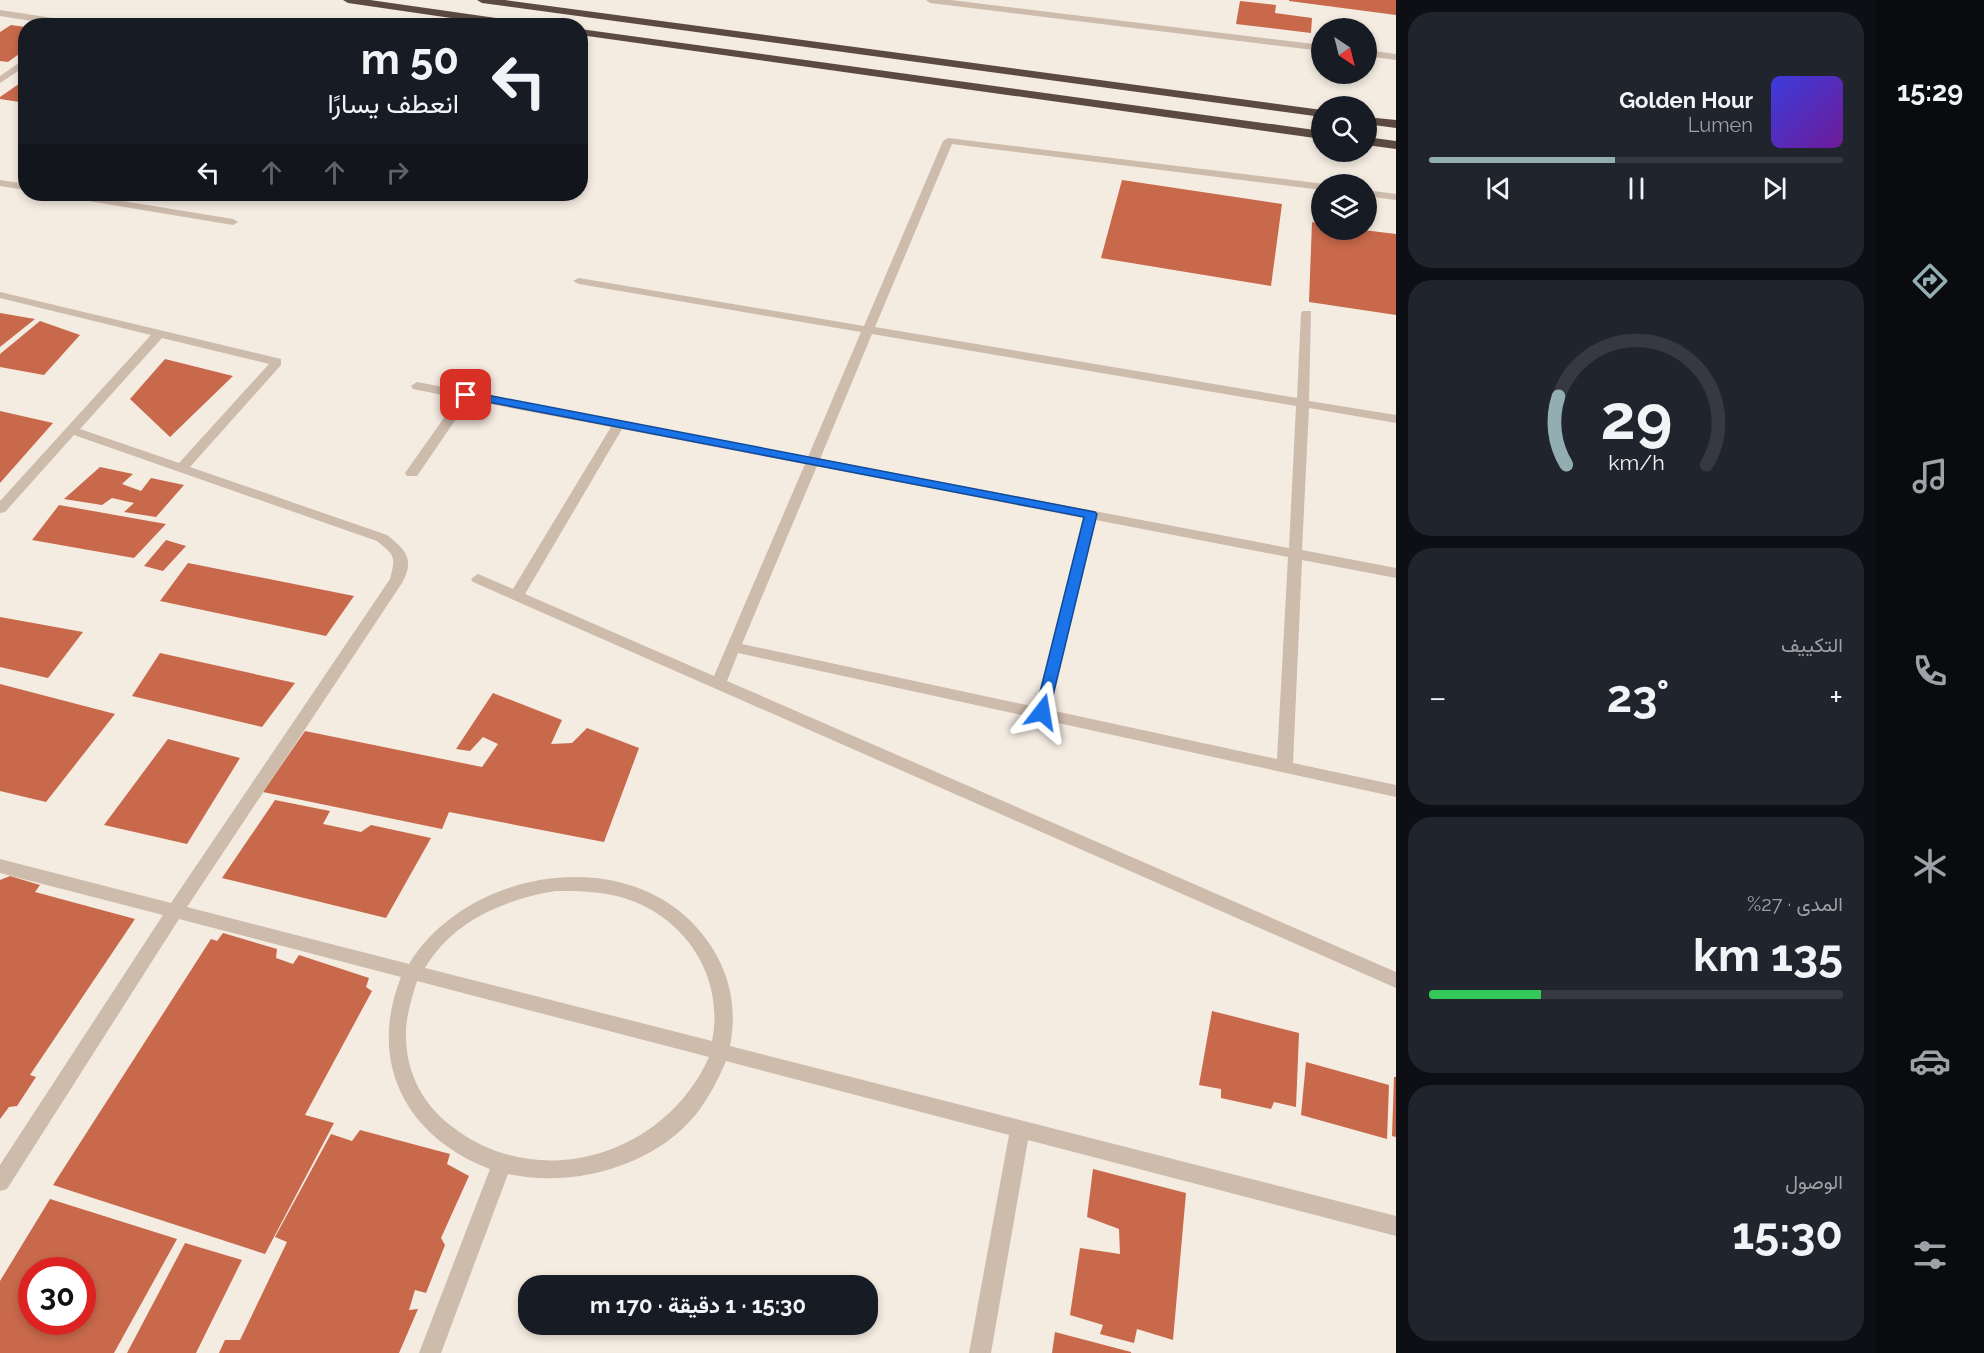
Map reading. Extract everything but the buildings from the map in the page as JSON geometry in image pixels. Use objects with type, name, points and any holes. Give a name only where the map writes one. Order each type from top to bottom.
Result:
[{"type":"highway","points":[[348,0],[475,18]]},
{"type":"highway","points":[[482,0],[1311,113]]},
{"type":"highway","points":[[588,33],[1311,133]]},
{"type":"highway","points":[[1377,121],[1396,124]]},
{"type":"highway","points":[[1377,142],[1396,145]]},
{"type":"street","points":[[930,0],[1311,47]]},
{"type":"street","points":[[0,13],[31,18]]},
{"type":"street","points":[[1377,54],[1396,57]]},
{"type":"street","points":[[0,80],[18,67]]},
{"type":"street","points":[[718,684],[948,141],[1311,186]]},
{"type":"street","points":[[0,183],[18,186]]},
{"type":"street","points":[[1377,194],[1396,197]]},
{"type":"street","points":[[106,201],[232,222]]},
{"type":"street","points":[[579,281],[1396,419]]},
{"type":"street","points":[[0,295],[277,362],[182,468]]},
{"type":"street","points":[[1285,766],[1306,313]]},
{"type":"street","points":[[0,509],[158,335]]},
{"type":"street","points":[[417,386],[1396,573]]},
{"type":"street","points":[[412,473],[466,395]]},
{"type":"street","points":[[516,596],[619,424]]},
{"type":"street","points":[[0,1182],[175,910],[397,580],[402,561],[399,552],[382,538],[72,430]]},
{"type":"street","points":[[1042,712],[1091,514]]},
{"type":"street","points":[[478,579],[1396,980]]},
{"type":"street","points":[[734,646],[1396,791]]},
{"type":"street","points":[[0,866],[722,1050],[1396,1226]]},
{"type":"street","points":[[555,884],[585,884],[614,888],[641,896],[665,909],[686,926],[704,947],[717,970],[724,996],[726,1023],[722,1050],[710,1079],[692,1105],[669,1129],[640,1148],[607,1161],[572,1169],[536,1169],[502,1164],[470,1151],[443,1134],[421,1112],[406,1085],[397,1057],[396,1029],[401,999],[412,972],[428,949],[448,928],[472,911],[498,897],[526,888],[555,884]]},
{"type":"street","points":[[980,1353],[1020,1129]]},
{"type":"street","points":[[430,1353],[502,1164]]},
{"type":"route","points":[[466,395],[1091,514],[1042,712]]}]
